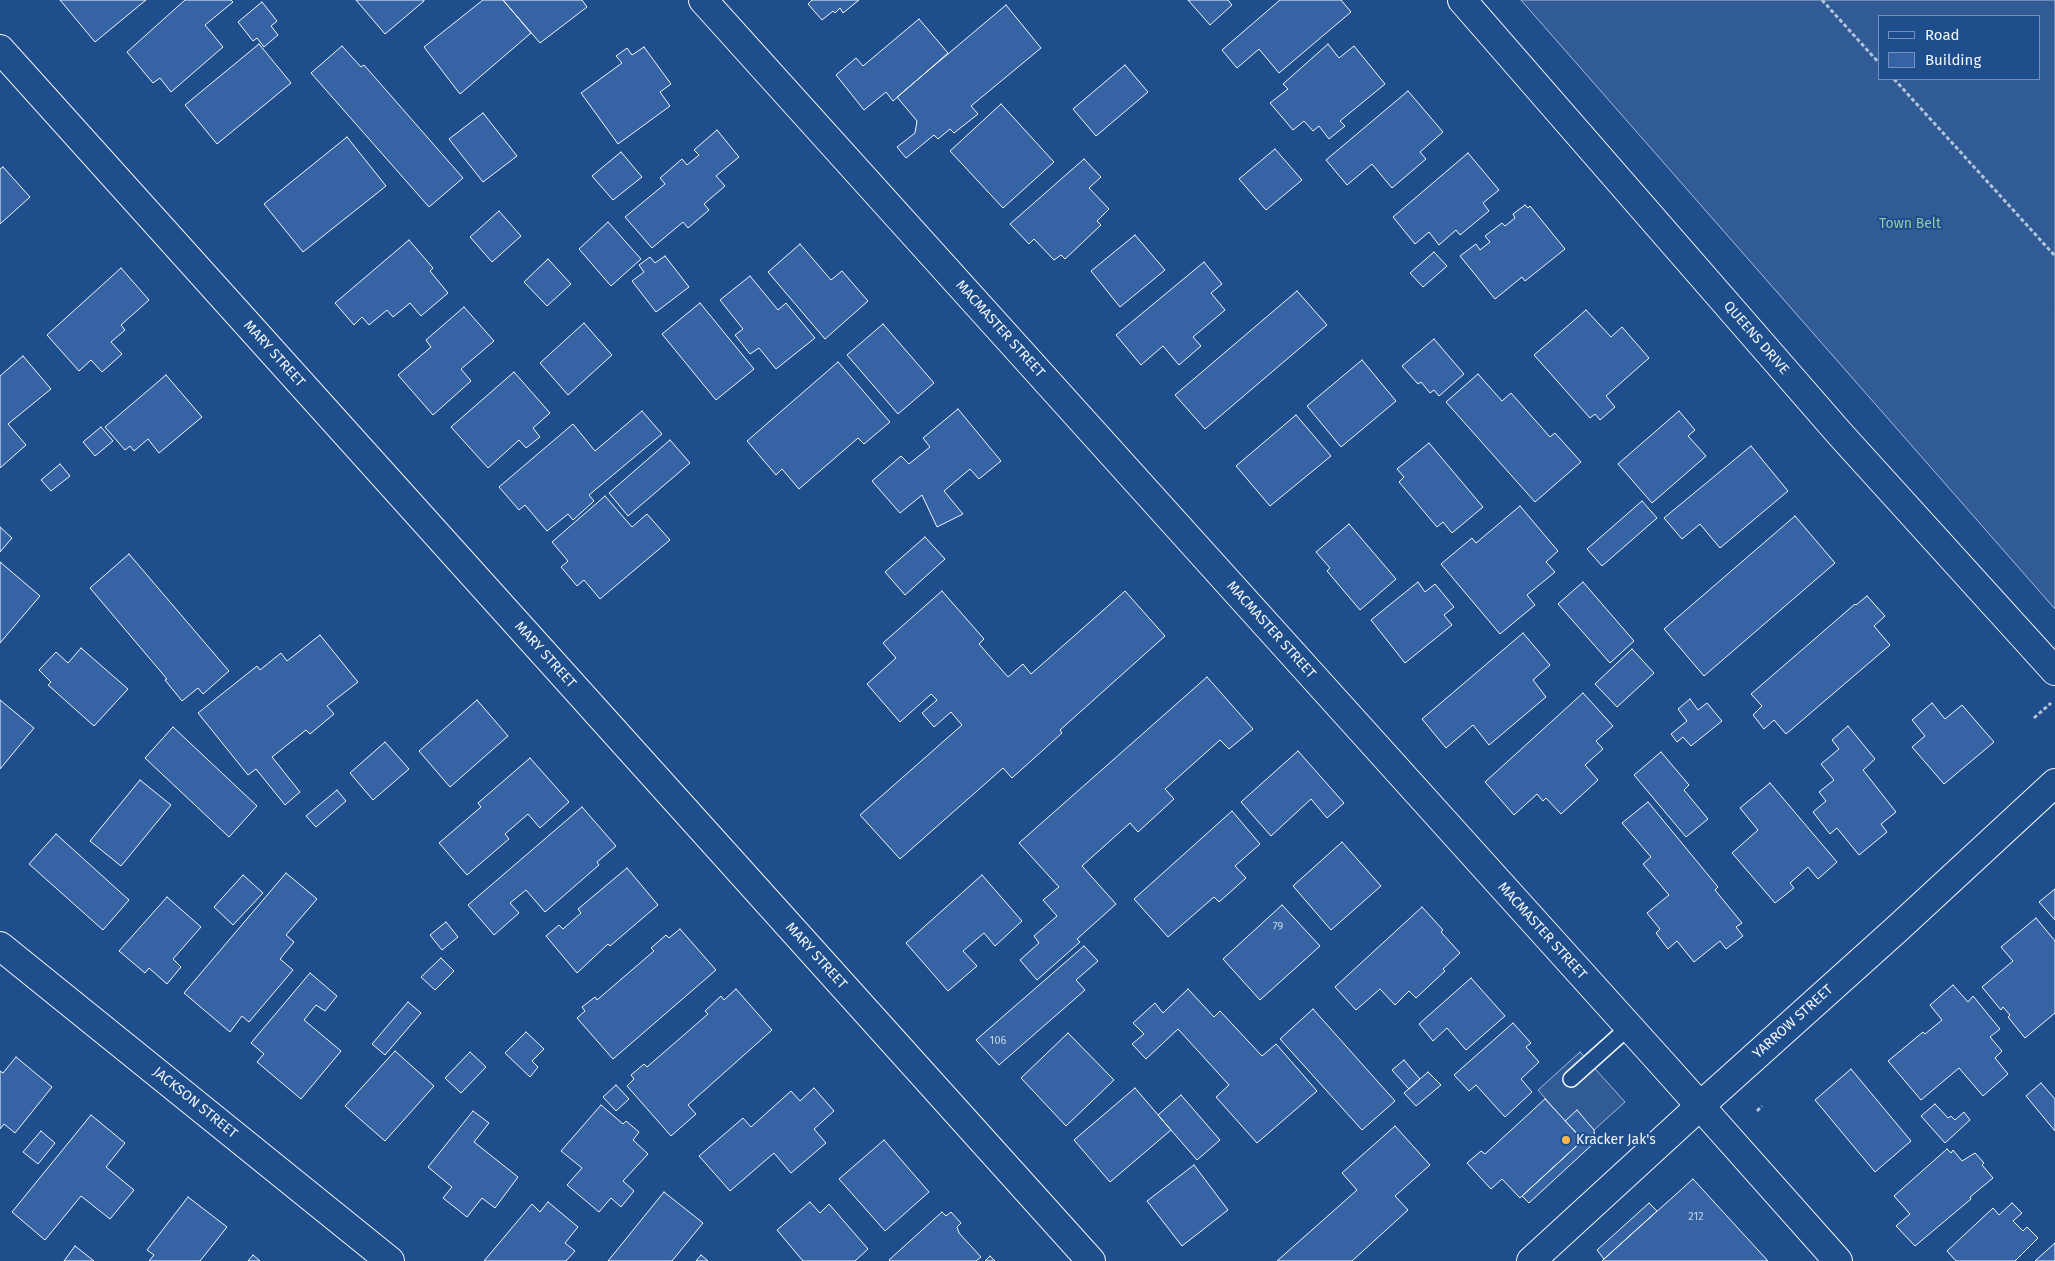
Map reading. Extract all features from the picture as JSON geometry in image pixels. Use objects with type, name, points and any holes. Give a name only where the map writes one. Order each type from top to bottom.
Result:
[{"type":"street","name":"MACMASTER STREET","points":[[703,0],[1838,1261]]},
{"type":"street","name":"QUEENS DRIVE","points":[[1462,0],[1840,434],[2055,672]]},
{"type":"street","name":"MARY STREET","points":[[0,49],[1090,1261]]},
{"type":"street","name":"YARROW STREET","points":[[1531,1261],[2055,783]]},
{"type":"street","name":"JACKSON STREET","points":[[0,946],[390,1261]]},
{"type":"lane","points":[[1571,1079],[1629,1027]]},
{"type":"path","points":[[1822,0],[1878,61]]},
{"type":"path","points":[[1895,80],[2055,256]]},
{"type":"path","points":[[2034,718],[2055,699]]},
{"type":"path","points":[[1757,1111],[1762,1106]]},
{"type":"shaded area","name":"Town Belt","points":[[1521,0],[2055,0],[2055,609]]},
{"type":"shaded area","points":[[1580,1052],[1625,1102],[1594,1130],[1577,1111],[1565,1121],[1538,1090]]},
{"type":"building","points":[[60,0],[146,0],[95,42]]},
{"type":"building","points":[[185,0],[231,0],[233,2],[205,25],[223,47],[171,92],[160,78],[153,83],[127,52]]},
{"type":"building","points":[[356,0],[424,0],[424,1],[385,34]]},
{"type":"building","points":[[483,0],[503,0],[531,33],[460,94],[424,47]]},
{"type":"building","points":[[503,0],[582,0],[587,7],[540,43]]},
{"type":"building","points":[[812,0],[859,0],[843,13],[840,8],[822,20],[808,4]]},
{"type":"building","points":[[1188,0],[1228,0],[1232,5],[1210,25]]},
{"type":"building","points":[[1280,0],[1341,0],[1351,12],[1279,73],[1259,49],[1237,68],[1222,50]]},
{"type":"building","points":[[262,2],[277,21],[271,26],[278,35],[264,47],[257,38],[253,41],[238,22]]},
{"type":"building","points":[[1006,5],[1041,48],[971,106],[978,114],[954,133],[950,129],[938,139],[934,135],[906,158],[897,147],[915,133],[917,121],[897,97]]},
{"type":"building","points":[[919,19],[948,53],[893,101],[886,92],[864,110],[836,75],[856,58],[863,66]]},
{"type":"building","points":[[259,44],[291,83],[217,144],[185,105]]},
{"type":"building","points":[[1328,44],[1339,58],[1354,46],[1385,84],[1340,121],[1345,126],[1329,139],[1319,126],[1313,131],[1304,121],[1293,130],[1270,103],[1288,89],[1283,84]]},
{"type":"building","points":[[342,46],[361,67],[364,65],[463,178],[429,207],[311,73]]},
{"type":"building","points":[[644,47],[671,84],[660,92],[670,106],[618,144],[581,93],[622,63],[616,56],[627,48],[632,55]]},
{"type":"building","points":[[1125,65],[1148,92],[1096,136],[1073,109]]},
{"type":"building","points":[[1408,91],[1443,132],[1420,152],[1426,159],[1392,188],[1372,164],[1347,185],[1326,160]]},
{"type":"building","points":[[1001,104],[1054,162],[1003,208],[950,151]]},
{"type":"building","points":[[483,113],[517,156],[483,182],[449,139]]},
{"type":"building","points":[[717,130],[739,157],[716,176],[725,186],[704,204],[709,210],[688,228],[683,222],[652,248],[625,217],[665,184],[660,178],[682,159],[687,165],[699,155],[694,150]]},
{"type":"building","points":[[347,137],[386,186],[303,252],[264,204]]},
{"type":"building","points":[[1275,149],[1302,180],[1266,210],[1239,179]]},
{"type":"building","points":[[621,152],[642,177],[613,200],[592,176]]},
{"type":"building","points":[[1468,153],[1499,190],[1483,203],[1489,211],[1460,235],[1456,230],[1439,245],[1429,232],[1415,244],[1393,217]]},
{"type":"building","points":[[1084,159],[1101,177],[1089,188],[1109,209],[1097,221],[1101,225],[1065,259],[1061,255],[1054,260],[1034,239],[1029,244],[1010,224]]},
{"type":"building","points":[[3,167],[30,197],[0,224],[0,169]]},
{"type":"building","points":[[1525,205],[1528,208],[1530,206],[1565,249],[1525,281],[1522,277],[1495,299],[1460,256],[1476,244],[1480,250],[1490,242],[1485,236],[1502,223],[1505,226],[1515,218],[1513,214]]},
{"type":"building","points":[[499,211],[521,236],[492,262],[470,237]]},
{"type":"building","points":[[608,222],[641,259],[611,286],[579,249]]},
{"type":"building","points":[[1135,235],[1165,270],[1120,307],[1091,271]]},
{"type":"building","points":[[409,240],[433,268],[430,271],[448,293],[421,316],[410,303],[393,317],[387,310],[369,325],[362,317],[354,325],[335,303]]},
{"type":"building","points":[[800,244],[831,280],[842,271],[868,301],[825,339],[768,272]]},
{"type":"building","points":[[1434,252],[1447,266],[1423,287],[1410,273]]},
{"type":"building","points":[[665,256],[689,287],[656,312],[632,281],[644,272],[639,265],[650,257],[655,263]]},
{"type":"building","points":[[548,259],[571,284],[547,306],[524,282]]},
{"type":"building","points":[[1204,262],[1222,284],[1211,293],[1225,310],[1193,337],[1201,346],[1179,365],[1163,346],[1141,365],[1116,335]]},
{"type":"building","points":[[121,268],[149,300],[121,325],[125,330],[111,342],[122,354],[102,372],[91,360],[79,371],[47,335]]},
{"type":"building","points":[[750,276],[778,310],[786,303],[815,338],[776,369],[759,348],[750,354],[735,335],[743,329],[720,300]]},
{"type":"building","points":[[1297,291],[1327,325],[1205,429],[1175,395]]},
{"type":"building","points":[[700,303],[754,369],[716,400],[662,334]]},
{"type":"building","points":[[464,307],[494,341],[461,369],[471,381],[433,415],[398,375],[431,347],[426,340]]},
{"type":"building","points":[[1586,310],[1611,337],[1622,327],[1649,358],[1606,396],[1615,407],[1600,420],[1595,414],[1590,418],[1534,355]]},
{"type":"building","points":[[584,323],[612,355],[568,395],[540,363]]},
{"type":"building","points":[[883,324],[934,383],[898,414],[847,355]]},
{"type":"building","points":[[1434,339],[1464,374],[1439,396],[1434,390],[1430,393],[1421,382],[1418,384],[1402,366]]},
{"type":"building","points":[[23,356],[51,389],[8,424],[26,445],[0,468],[0,376]]},
{"type":"building","points":[[1362,360],[1396,401],[1341,447],[1307,406]]},
{"type":"building","points":[[838,362],[890,422],[864,444],[858,438],[799,489],[782,469],[776,475],[747,441]]},
{"type":"building","points":[[514,372],[550,413],[533,428],[540,437],[526,448],[519,440],[488,468],[451,427]]},
{"type":"building","points":[[1478,374],[1502,401],[1511,393],[1550,437],[1555,433],[1581,462],[1535,502],[1446,402]]},
{"type":"building","points":[[166,375],[202,417],[159,453],[148,439],[134,451],[130,446],[125,450],[105,427]]},
{"type":"building","points":[[958,409],[1001,461],[979,479],[970,469],[944,491],[963,514],[937,527],[922,495],[900,513],[872,481],[901,456],[909,464],[930,447],[923,438]]},
{"type":"building","points":[[642,411],[662,434],[589,495],[594,501],[573,520],[568,514],[547,531],[525,505],[519,510],[499,487],[573,424],[595,451]]},
{"type":"building","points":[[1679,411],[1695,430],[1688,436],[1706,456],[1652,503],[1618,464]]},
{"type":"building","points":[[1296,415],[1331,456],[1270,506],[1236,466]]},
{"type":"building","points":[[101,427],[113,441],[95,456],[83,442]]},
{"type":"building","points":[[670,440],[690,463],[628,516],[609,493]]},
{"type":"building","points":[[1429,443],[1483,507],[1452,533],[1443,522],[1437,527],[1399,482],[1404,477],[1397,469]]},
{"type":"building","points":[[1751,446],[1788,491],[1720,548],[1700,524],[1682,539],[1664,518]]},
{"type":"building","points":[[60,464],[70,476],[51,491],[41,480]]},
{"type":"building","points":[[605,496],[632,527],[647,514],[670,540],[600,599],[584,580],[577,586],[561,567],[568,561],[552,542]]},
{"type":"building","points":[[1642,501],[1657,518],[1602,566],[1587,549]]},
{"type":"building","points":[[1520,506],[1558,551],[1546,562],[1555,572],[1527,595],[1535,605],[1500,634],[1441,564],[1472,538],[1476,543]]},
{"type":"building","points":[[1795,516],[1835,563],[1704,676],[1664,629]]},
{"type":"building","points":[[1349,524],[1396,579],[1360,610],[1327,571],[1330,568],[1316,552]]},
{"type":"building","points":[[0,527],[12,538],[0,552]]},
{"type":"building","points":[[925,537],[945,559],[905,595],[885,572]]},
{"type":"building","points":[[129,554],[229,671],[203,694],[198,688],[182,701],[165,680],[167,679],[90,588]]},
{"type":"building","points":[[0,562],[40,596],[0,643]]},
{"type":"building","points":[[1418,582],[1425,592],[1435,584],[1454,607],[1444,615],[1452,625],[1405,663],[1371,620]]},
{"type":"building","points":[[1583,582],[1634,641],[1610,663],[1558,604]]},
{"type":"building","points":[[942,591],[984,639],[979,644],[1008,677],[1023,664],[1031,674],[1125,591],[1165,636],[1060,730],[1062,733],[1012,778],[1003,768],[900,859],[860,815],[962,725],[951,712],[934,727],[922,713],[937,700],[931,694],[900,722],[867,684],[896,658],[883,643]]},
{"type":"building","points":[[1867,596],[1885,616],[1874,626],[1890,645],[1786,734],[1774,720],[1764,729],[1753,715],[1762,706],[1751,694],[1855,604]]},
{"type":"building","points":[[1523,633],[1550,665],[1533,680],[1546,697],[1489,745],[1473,725],[1446,748],[1422,719]]},
{"type":"building","points":[[320,635],[358,682],[327,706],[334,714],[310,734],[306,730],[272,757],[300,792],[285,805],[256,769],[248,775],[198,713],[257,666],[260,670],[281,653],[287,661]]},
{"type":"building","points":[[81,648],[128,689],[94,726],[48,685],[51,682],[39,670],[56,652],[68,663]]},
{"type":"building","points":[[1632,649],[1654,673],[1617,707],[1595,684]]},
{"type":"building","points":[[1207,677],[1253,729],[1229,749],[1220,740],[1165,789],[1174,799],[1138,832],[1130,823],[1082,866],[1116,904],[1077,939],[1080,942],[1037,980],[1020,960],[1039,943],[1034,936],[1057,916],[1043,900],[1059,887],[1019,843]]},
{"type":"building","points":[[1583,693],[1613,726],[1596,741],[1603,749],[1585,765],[1598,780],[1561,814],[1546,798],[1543,801],[1537,794],[1514,815],[1485,782]]},
{"type":"building","points":[[1690,699],[1698,710],[1707,703],[1722,721],[1691,746],[1683,737],[1677,742],[1671,734],[1687,721],[1678,709]]},
{"type":"building","points":[[0,700],[34,728],[0,769]]},
{"type":"building","points":[[477,700],[508,736],[450,787],[419,751]]},
{"type":"building","points":[[1932,703],[1945,719],[1962,705],[1994,742],[1944,784],[1912,747],[1925,736],[1912,720]]},
{"type":"building","points":[[1848,726],[1875,759],[1863,770],[1896,812],[1881,824],[1887,832],[1859,855],[1837,828],[1830,834],[1813,812],[1826,801],[1819,792],[1834,780],[1821,764],[1839,749],[1832,740]]},
{"type":"building","points":[[173,727],[257,806],[229,837],[145,758]]},
{"type":"building","points":[[385,742],[409,769],[373,800],[350,773]]},
{"type":"building","points":[[1298,751],[1344,803],[1327,818],[1311,799],[1271,836],[1241,802]]},
{"type":"building","points":[[1661,752],[1689,785],[1684,790],[1708,819],[1686,837],[1634,775]]},
{"type":"building","points":[[530,758],[569,802],[540,828],[528,814],[505,834],[509,839],[467,875],[439,843],[481,807],[478,803]]},
{"type":"building","points":[[140,780],[171,805],[121,866],[90,841]]},
{"type":"building","points":[[1770,783],[1837,862],[1818,879],[1808,867],[1790,883],[1794,888],[1775,903],[1732,853],[1758,830],[1740,808]]},
{"type":"building","points":[[337,790],[346,801],[316,827],[306,816]]},
{"type":"building","points":[[1648,802],[1718,887],[1715,890],[1742,923],[1736,927],[1743,936],[1726,949],[1720,941],[1694,962],[1677,941],[1668,949],[1656,933],[1660,929],[1647,913],[1669,895],[1643,864],[1651,857],[1622,823]]},
{"type":"building","points":[[582,807],[616,846],[597,862],[599,865],[545,912],[526,890],[510,903],[519,913],[494,935],[468,905]]},
{"type":"building","points":[[1232,811],[1260,844],[1235,866],[1246,878],[1219,902],[1214,897],[1168,937],[1134,899]]},
{"type":"building","points":[[56,834],[129,900],[103,930],[29,864]]},
{"type":"building","points":[[1342,842],[1381,886],[1331,930],[1293,886]]},
{"type":"building","points":[[627,868],[658,905],[610,946],[608,944],[577,973],[546,936],[559,925],[563,929],[581,913],[578,909]]},
{"type":"building","points":[[286,873],[317,899],[286,935],[294,942],[280,959],[293,970],[249,1022],[242,1016],[230,1032],[184,993]]},
{"type":"building","points":[[243,875],[263,893],[233,925],[214,907]]},
{"type":"building","points":[[982,875],[1022,921],[995,946],[984,933],[963,951],[977,966],[948,991],[906,943]]},
{"type":"building","points":[[2055,889],[2055,920],[2039,902]]},
{"type":"building","points":[[167,897],[201,927],[173,959],[181,967],[167,984],[149,968],[145,973],[119,951]]},
{"type":"building","points":[[1282,905],[1320,946],[1260,1000],[1223,959]]},
{"type":"building","points":[[1422,907],[1443,930],[1441,932],[1460,953],[1443,969],[1445,971],[1416,998],[1409,991],[1395,1005],[1380,989],[1356,1010],[1335,987]]},
{"type":"building","points":[[2036,918],[2055,941],[2055,1013],[2025,1038],[2008,1017],[2010,1015],[2003,1007],[2001,1010],[1982,987],[2013,961],[2001,947]]},
{"type":"building","points":[[446,922],[458,937],[442,950],[430,935]]},
{"type":"building","points":[[680,929],[716,970],[613,1059],[577,1018],[585,1011],[582,1007],[595,997],[597,1000],[654,951],[651,948],[666,935],[669,938]]},
{"type":"building","points":[[1084,946],[1098,961],[1076,980],[1085,990],[999,1065],[976,1040]]},
{"type":"building","points":[[441,958],[454,971],[435,990],[421,977]]},
{"type":"building","points":[[310,973],[337,996],[325,1011],[316,1005],[304,1020],[341,1051],[301,1099],[257,1062],[264,1054],[251,1043]]},
{"type":"building","points":[[1471,978],[1505,1016],[1466,1050],[1447,1028],[1433,1041],[1419,1024]]},
{"type":"building","points":[[1953,985],[1968,1002],[1973,996],[2000,1029],[1990,1037],[2002,1051],[1995,1058],[2008,1074],[1983,1096],[1959,1068],[1921,1100],[1888,1061],[1923,1032],[1925,1034],[1942,1020],[1930,1005]]},
{"type":"building","points":[[736,989],[772,1030],[688,1105],[696,1114],[671,1136],[627,1086],[634,1079],[631,1075],[644,1064],[647,1067],[708,1014],[705,1011],[721,996],[724,1000]]},
{"type":"building","points":[[1188,989],[1214,1017],[1220,1011],[1262,1056],[1276,1044],[1317,1091],[1257,1143],[1216,1097],[1229,1085],[1178,1029],[1146,1059],[1132,1044],[1144,1034],[1133,1023],[1155,1003],[1163,1013]]},
{"type":"building","points":[[408,1002],[421,1013],[385,1055],[372,1044]]},
{"type":"building","points":[[1313,1009],[1395,1101],[1362,1130],[1280,1039]]},
{"type":"building","points":[[1513,1023],[1531,1043],[1526,1047],[1539,1062],[1521,1079],[1532,1092],[1505,1117],[1476,1085],[1469,1091],[1454,1075]]},
{"type":"building","points":[[526,1032],[544,1049],[532,1061],[538,1067],[530,1077],[505,1053]]},
{"type":"building","points":[[1068,1033],[1114,1080],[1066,1126],[1021,1078]]},
{"type":"building","points":[[395,1051],[434,1086],[385,1141],[345,1106]]},
{"type":"building","points":[[470,1052],[486,1067],[461,1093],[445,1078]]},
{"type":"building","points":[[16,1057],[52,1087],[15,1133],[4,1124],[0,1129],[0,1071],[3,1073]]},
{"type":"building","points":[[1404,1060],[1420,1079],[1409,1089],[1392,1070]]},
{"type":"building","points":[[1851,1069],[1911,1141],[1875,1172],[1815,1100]]},
{"type":"building","points":[[1428,1072],[1441,1085],[1416,1106],[1404,1093]]},
{"type":"building","points":[[2041,1083],[2055,1099],[2055,1131],[2026,1096]]},
{"type":"building","points":[[616,1085],[629,1099],[616,1111],[603,1097]]},
{"type":"building","points":[[814,1088],[834,1111],[814,1129],[826,1143],[791,1173],[774,1153],[730,1191],[699,1156],[743,1118],[751,1127],[791,1091],[800,1101]]},
{"type":"building","points":[[1135,1088],[1171,1130],[1110,1182],[1074,1140]]},
{"type":"building","points":[[1181,1095],[1220,1140],[1197,1160],[1158,1115]]},
{"type":"building","points":[[1545,1099],[1583,1140],[1520,1198],[1502,1179],[1491,1189],[1467,1163],[1481,1151],[1485,1154]]},
{"type":"building","points":[[1935,1104],[1948,1118],[1951,1116],[1955,1120],[1964,1112],[1970,1120],[1945,1143],[1921,1116]]},
{"type":"building","points":[[601,1105],[623,1124],[626,1121],[639,1132],[633,1140],[648,1154],[623,1181],[634,1191],[621,1207],[611,1198],[599,1212],[567,1185],[582,1168],[561,1151]]},
{"type":"building","points":[[1577,1110],[1594,1130],[1595,1142],[1529,1203],[1522,1196],[1583,1140],[1565,1121]]},
{"type":"building","points":[[473,1111],[489,1123],[474,1142],[518,1177],[495,1208],[482,1198],[467,1217],[443,1198],[452,1187],[428,1167]]},
{"type":"building","points":[[91,1115],[125,1143],[106,1167],[134,1190],[110,1219],[81,1196],[45,1240],[12,1212]]},
{"type":"building","points":[[1395,1126],[1430,1165],[1395,1196],[1408,1210],[1352,1261],[1277,1261],[1357,1190],[1342,1173]]},
{"type":"building","points":[[41,1131],[55,1143],[38,1164],[23,1152]]},
{"type":"building","points":[[884,1140],[929,1192],[885,1231],[839,1179]]},
{"type":"building","points":[[1947,1149],[1951,1153],[1953,1150],[1962,1161],[1975,1153],[1993,1178],[1915,1246],[1896,1226],[1910,1214],[1894,1196]]},
{"type":"building","points":[[1194,1165],[1228,1210],[1182,1246],[1147,1201]]},
{"type":"building","points":[[1693,1179],[1768,1261],[1602,1261],[1604,1259]]},
{"type":"building","points":[[664,1192],[703,1223],[672,1261],[608,1261]]},
{"type":"building","points":[[188,1197],[227,1227],[200,1261],[149,1261],[154,1255],[147,1250]]},
{"type":"building","points":[[548,1202],[578,1227],[565,1243],[575,1251],[566,1261],[484,1261],[532,1204],[540,1212]]},
{"type":"building","points":[[810,1202],[820,1213],[829,1204],[868,1249],[855,1261],[803,1261],[777,1230]]},
{"type":"building","points":[[1649,1203],[1657,1211],[1604,1259],[1597,1250]]},
{"type":"building","points":[[2012,1203],[2022,1213],[2013,1221],[2023,1231],[2027,1227],[2038,1238],[2015,1261],[1956,1261],[1947,1251],[1993,1208],[1999,1215]]},
{"type":"building","points":[[942,1212],[946,1216],[951,1212],[961,1223],[957,1227],[959,1233],[981,1257],[976,1261],[889,1260]]},
{"type":"building","points":[[2055,1243],[2055,1261],[2035,1261]]},
{"type":"building","points":[[75,1246],[94,1261],[64,1261]]},
{"type":"building","points":[[253,1255],[260,1261],[248,1261]]},
{"type":"building","points":[[701,1255],[708,1261],[696,1261]]},
{"type":"building","points":[[990,1256],[995,1261],[985,1261]]},
{"type":"place","name":"Kracker Jak's","points":[[1566,1140]]}]
